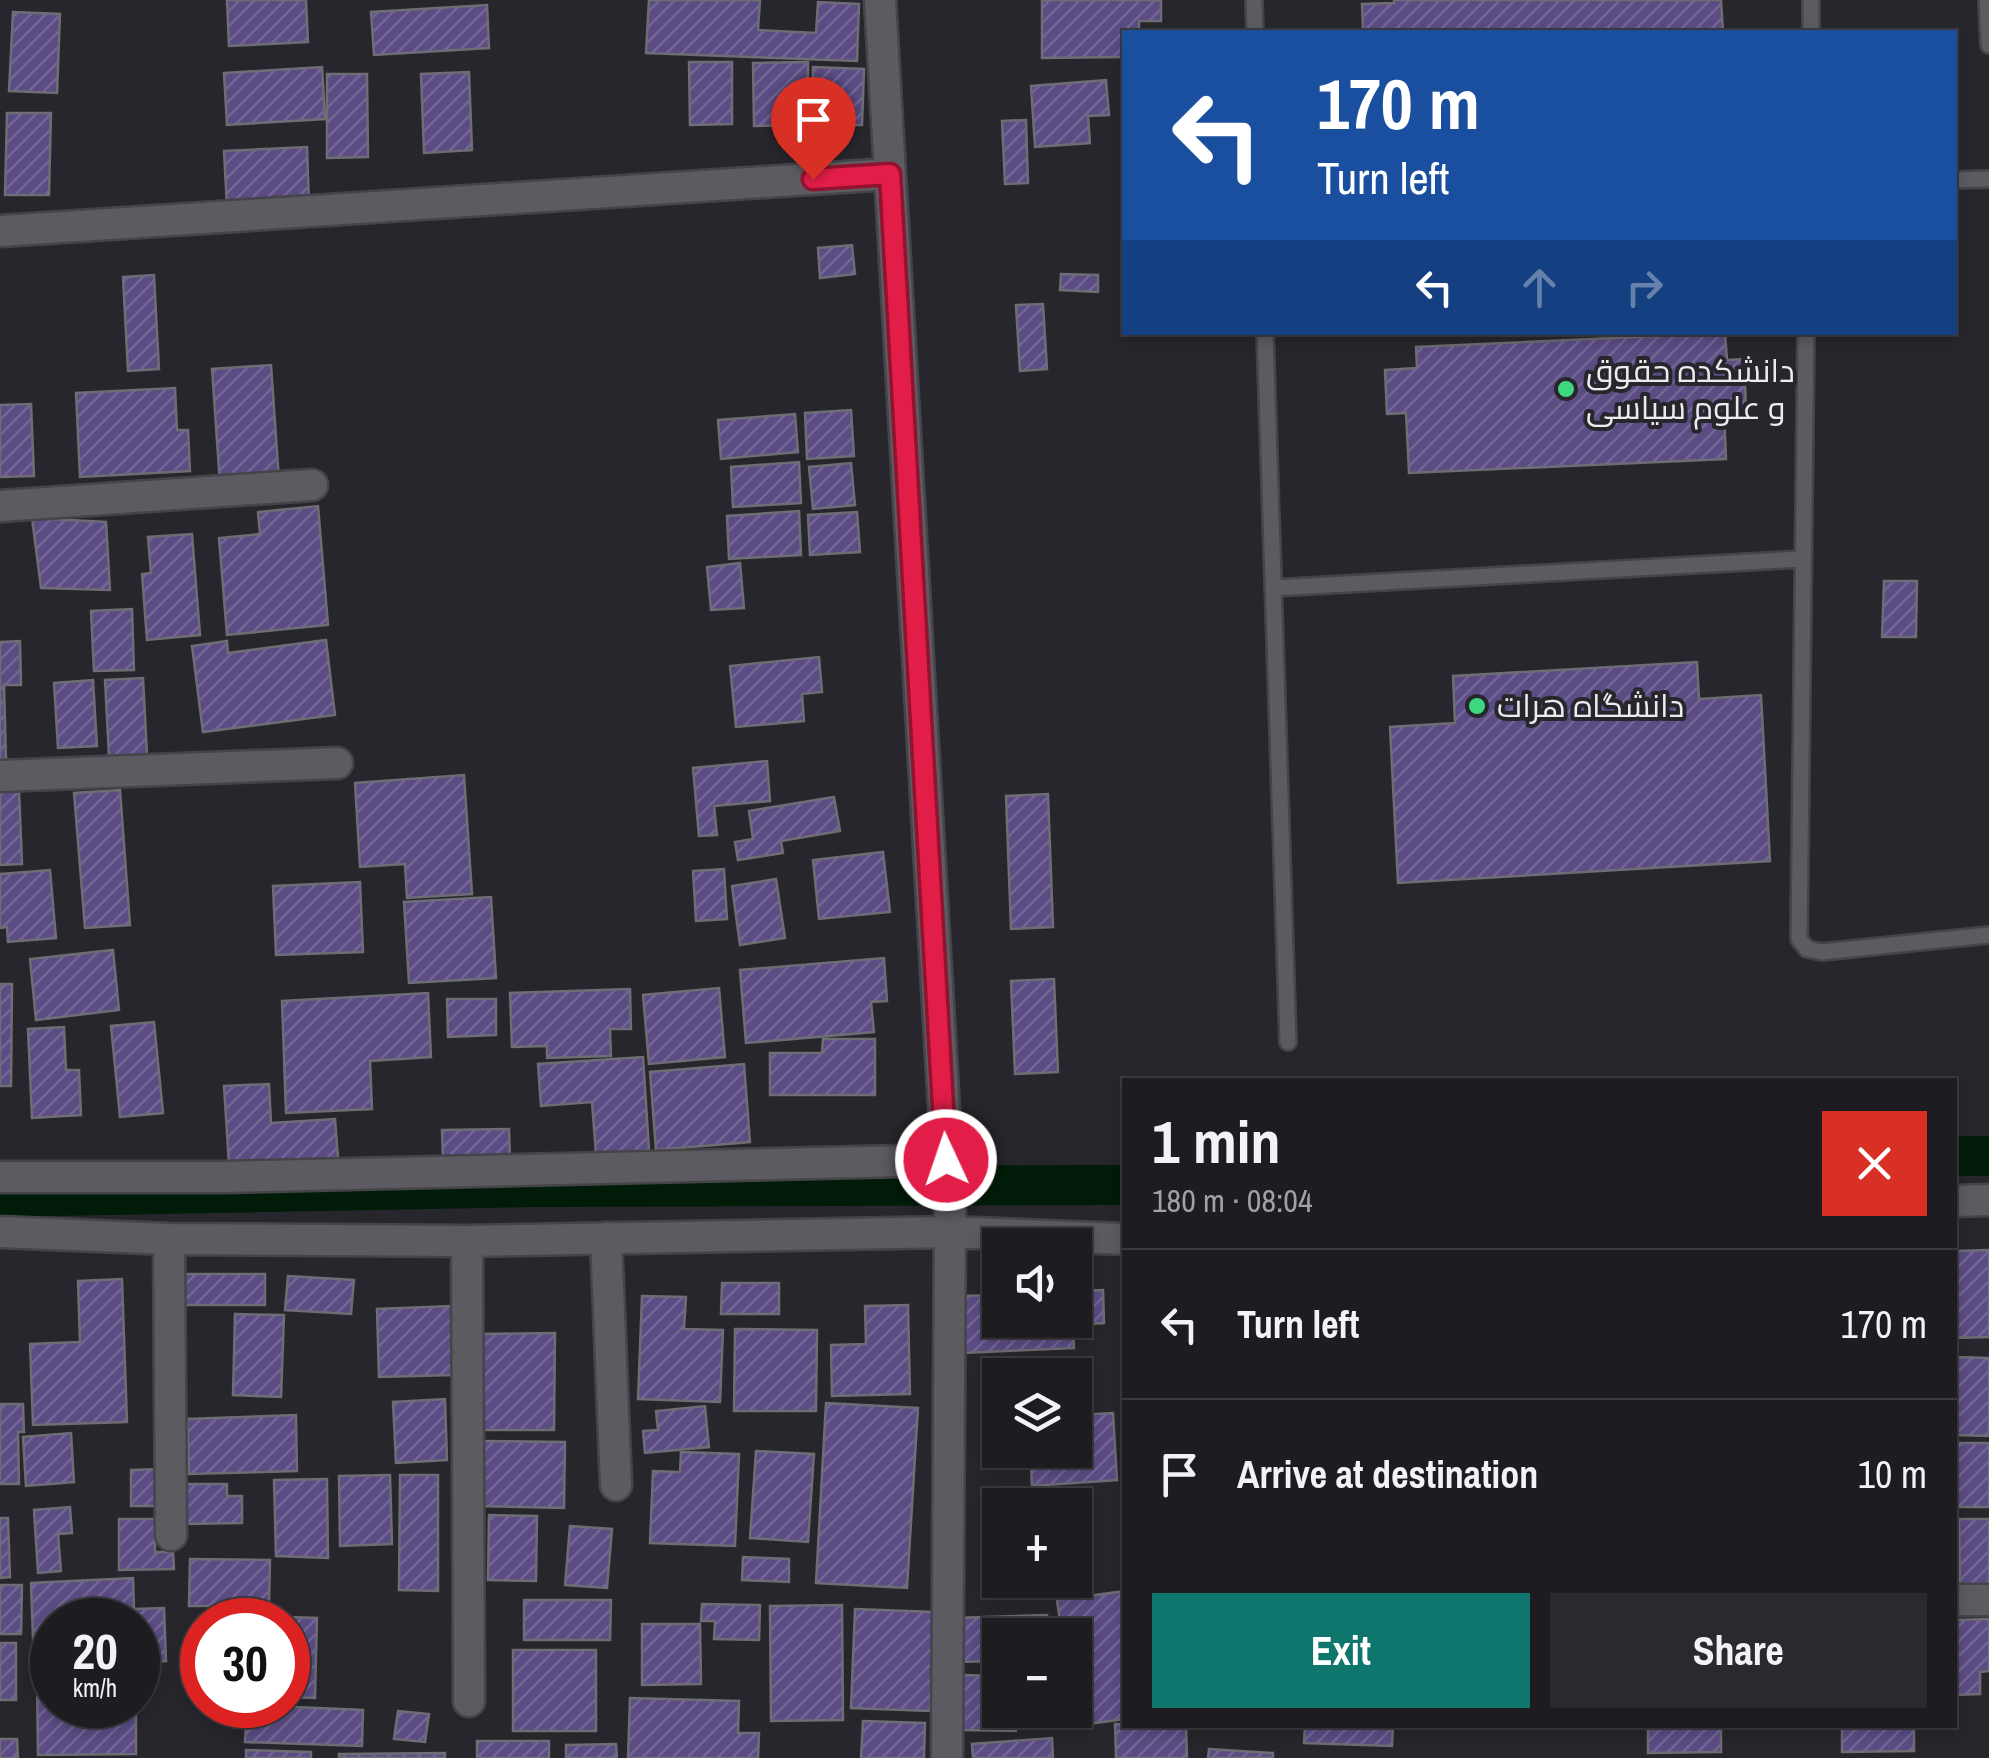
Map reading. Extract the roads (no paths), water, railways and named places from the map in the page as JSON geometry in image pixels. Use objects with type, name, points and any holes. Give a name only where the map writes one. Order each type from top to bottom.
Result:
[{"type":"street","points":[[880,0],[950,1222],[947,1758]]},
{"type":"street","points":[[0,231],[890,174]]},
{"type":"street","points":[[0,506],[312,485]]},
{"type":"street","points":[[0,776],[337,763]]},
{"type":"street","points":[[0,1176],[223,1177],[946,1160]]},
{"type":"street","points":[[1957,1201],[1989,1200]]},
{"type":"street","points":[[0,1232],[169,1239],[467,1241],[950,1222],[1122,1238]]},
{"type":"street","points":[[606,1238],[616,1485]]},
{"type":"street","points":[[169,1239],[171,1535]]},
{"type":"street","points":[[467,1241],[469,1701]]},
{"type":"street","points":[[1957,1600],[1989,1600]]},
{"type":"lane","points":[[1254,0],[1255,30]]},
{"type":"lane","points":[[1811,0],[1811,30]]},
{"type":"lane","points":[[1987,0],[1989,45]]},
{"type":"lane","points":[[1957,180],[1989,179]]},
{"type":"lane","points":[[1265,335],[1288,1042]]},
{"type":"lane","points":[[1806,335],[1798,939],[1807,949],[1822,952],[1989,935]]},
{"type":"lane","points":[[1273,588],[1802,559]]},
{"type":"waterway","points":[[1957,1156],[1989,1156]]},
{"type":"waterway","points":[[0,1197],[535,1187],[1122,1185]]},
{"type":"place","name":"دانشکده حقوق و علوم سیاسی","points":[[1566,389]]},
{"type":"place","name":"دانشگاه هرات","points":[[1477,706]]}]
